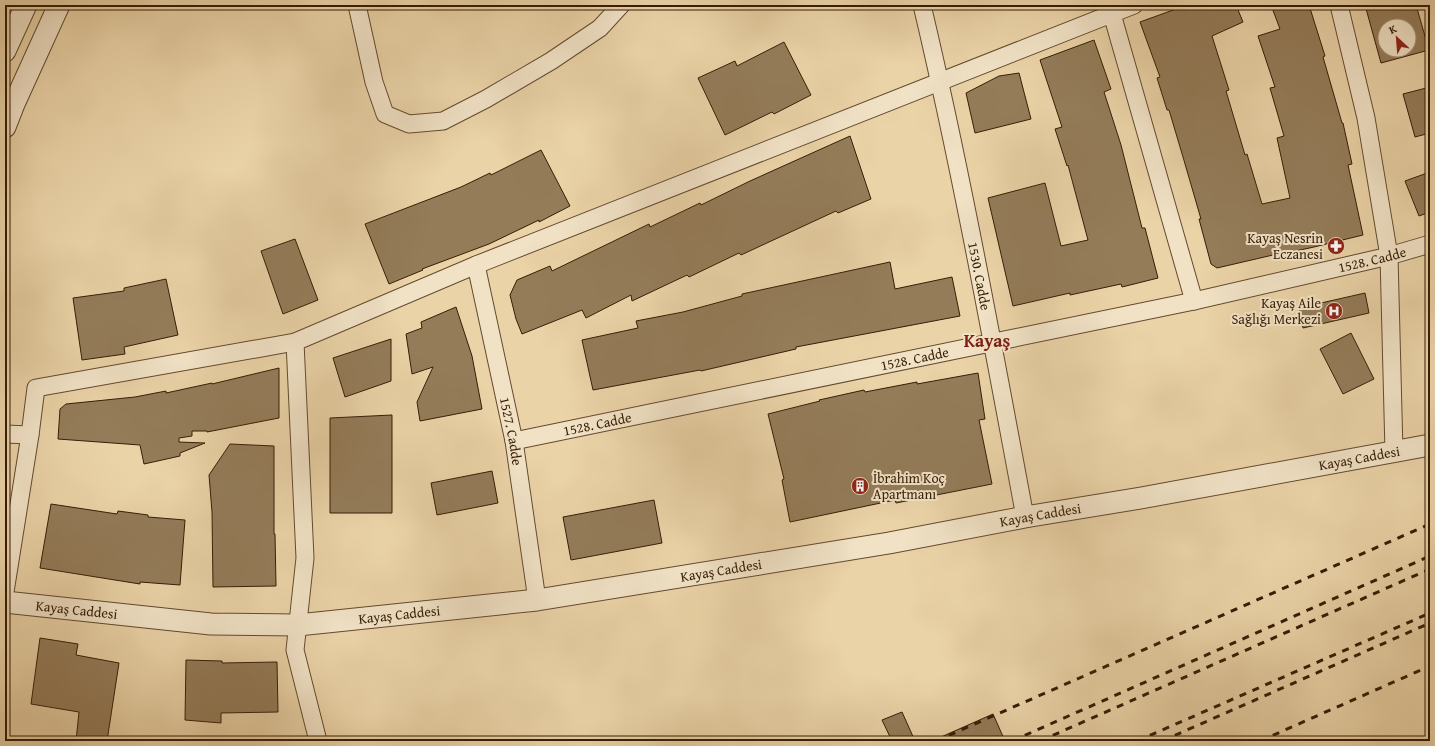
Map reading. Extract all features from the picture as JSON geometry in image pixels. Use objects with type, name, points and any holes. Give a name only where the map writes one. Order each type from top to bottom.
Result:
[{"type":"street","points":[[5,51],[26,5]]},
{"type":"street","points":[[5,127],[59,5]]},
{"type":"street","points":[[357,5],[374,82],[385,114],[408,124],[443,121],[486,99],[551,61],[600,28],[621,5]]},
{"type":"street","name":"1530. Cadde","points":[[922,5],[940,82],[1025,517]]},
{"type":"street","points":[[5,592],[36,388],[295,342],[476,265],[1134,5]]},
{"type":"street","points":[[1339,5],[1366,118],[1389,256],[1394,452]]},
{"type":"street","points":[[1112,14],[1194,301]]},
{"type":"street","name":"1528. Cadde","points":[[514,441],[1194,301],[1389,256],[1430,244]]},
{"type":"street","name":"1527. Cadde","points":[[476,265],[514,441],[537,600]]},
{"type":"street","points":[[295,342],[306,558],[295,650],[318,741]]},
{"type":"street","points":[[5,434],[30,435]]},
{"type":"street","name":"Kayaş Caddesi","points":[[5,602],[211,624],[298,625],[537,600],[889,543],[1025,517],[1141,498],[1430,445]]},
{"type":"building","points":[[1187,5],[1236,5],[1243,22],[1212,36],[1229,90],[1226,91],[1245,155],[1247,154],[1262,204],[1290,198],[1277,138],[1284,136],[1270,88],[1275,87],[1258,36],[1280,29],[1271,5],[1309,5],[1325,56],[1323,57],[1343,123],[1352,164],[1348,165],[1363,235],[1217,268],[1211,264],[1199,219],[1201,219],[1183,157],[1169,110],[1167,110],[1157,78],[1160,77],[1140,22]]},
{"type":"building","points":[[1365,5],[1416,5],[1429,50],[1417,53],[1417,18],[1377,18],[1377,48]]},
{"type":"building","points":[[1094,40],[1111,89],[1104,92],[1121,145],[1142,228],[1145,228],[1158,278],[1122,287],[1121,284],[1070,295],[1070,293],[1013,306],[988,198],[1045,183],[1061,246],[1088,240],[1068,165],[1067,166],[1055,129],[1062,127],[1040,60]]},
{"type":"building","points":[[784,42],[811,95],[774,114],[772,112],[725,135],[698,78],[735,61],[737,66]]},
{"type":"building","points":[[1380,58],[1399,58],[1381,63]]},
{"type":"building","points":[[1019,73],[1031,119],[975,133],[966,93],[999,76]]},
{"type":"building","points":[[1430,87],[1430,133],[1415,137],[1403,94]]},
{"type":"building","points":[[850,136],[871,199],[838,213],[836,211],[741,255],[739,253],[689,277],[687,275],[632,301],[631,295],[586,318],[582,310],[522,334],[516,319],[510,295],[517,280],[550,266],[552,271],[649,224],[650,227],[700,203],[701,205]]},
{"type":"building","points":[[541,150],[570,206],[539,222],[539,220],[489,244],[422,269],[423,270],[389,284],[365,224],[461,187],[490,173],[491,175]]},
{"type":"building","points":[[1430,172],[1430,212],[1419,216],[1405,181]]},
{"type":"building","points":[[295,239],[318,300],[283,314],[261,251]]},
{"type":"building","points":[[890,262],[895,289],[952,277],[960,316],[796,347],[796,349],[701,371],[593,390],[582,340],[638,328],[636,321],[683,312],[742,296],[742,294]]},
{"type":"building","points":[[166,279],[178,335],[124,347],[125,354],[82,360],[73,298],[124,291],[124,288]]},
{"type":"building","name":"Kayaş Aile Sağlığı Merkezi","points":[[1365,293],[1369,313],[1303,328],[1299,308]]},
{"type":"building","points":[[456,307],[472,356],[482,409],[420,421],[417,402],[433,367],[412,374],[406,334],[422,328],[421,322]]},
{"type":"building","points":[[1351,333],[1374,379],[1343,394],[1320,349]]},
{"type":"building","points":[[391,339],[391,381],[345,397],[333,358]]},
{"type":"building","points":[[279,368],[279,418],[207,432],[192,431],[192,436],[179,438],[179,442],[205,443],[180,453],[180,456],[144,464],[140,445],[58,439],[60,409],[66,404],[135,397],[166,391],[166,393]]},
{"type":"building","points":[[978,373],[985,419],[979,420],[992,484],[896,503],[895,500],[790,522],[782,480],[784,479],[768,414],[820,401],[819,400],[864,390],[865,392],[917,382],[917,384]]},
{"type":"building","points":[[392,415],[392,513],[330,513],[330,418]]},
{"type":"building","points":[[230,444],[274,446],[274,534],[276,586],[213,587],[212,512],[209,475]]},
{"type":"building","points":[[492,471],[498,503],[437,515],[431,483]]},
{"type":"building","points":[[654,500],[662,543],[571,560],[563,517]]},
{"type":"building","points":[[51,504],[117,514],[118,511],[148,515],[148,517],[185,520],[180,585],[140,582],[140,584],[40,568]]},
{"type":"building","points":[[40,638],[78,644],[76,655],[119,663],[107,741],[76,741],[79,712],[31,704]]},
{"type":"building","points":[[186,660],[222,661],[222,663],[277,662],[278,712],[221,713],[221,723],[185,720]]},
{"type":"building","points":[[902,712],[915,741],[892,741],[882,720]]},
{"type":"building","points":[[993,714],[1005,741],[932,741]]},
{"type":"railway","points":[[936,741],[1430,524]]},
{"type":"railway","points":[[1012,741],[1430,556]]},
{"type":"railway","points":[[1040,741],[1430,569]]},
{"type":"railway","points":[[1137,741],[1430,613]]},
{"type":"railway","points":[[1162,741],[1430,623]]},
{"type":"railway","points":[[1260,741],[1430,666]]},
{"type":"place","name":"Kayaş Nesrin Eczanesi","points":[[1336,246]]},
{"type":"place","name":"Kayaş Aile Sağlığı Merkezi","points":[[1334,311]]},
{"type":"place","name":"İbrahim Koç Apartmanı","points":[[860,486]]},
{"type":"district","name":"Kayaş","points":[[987,341]]}]
